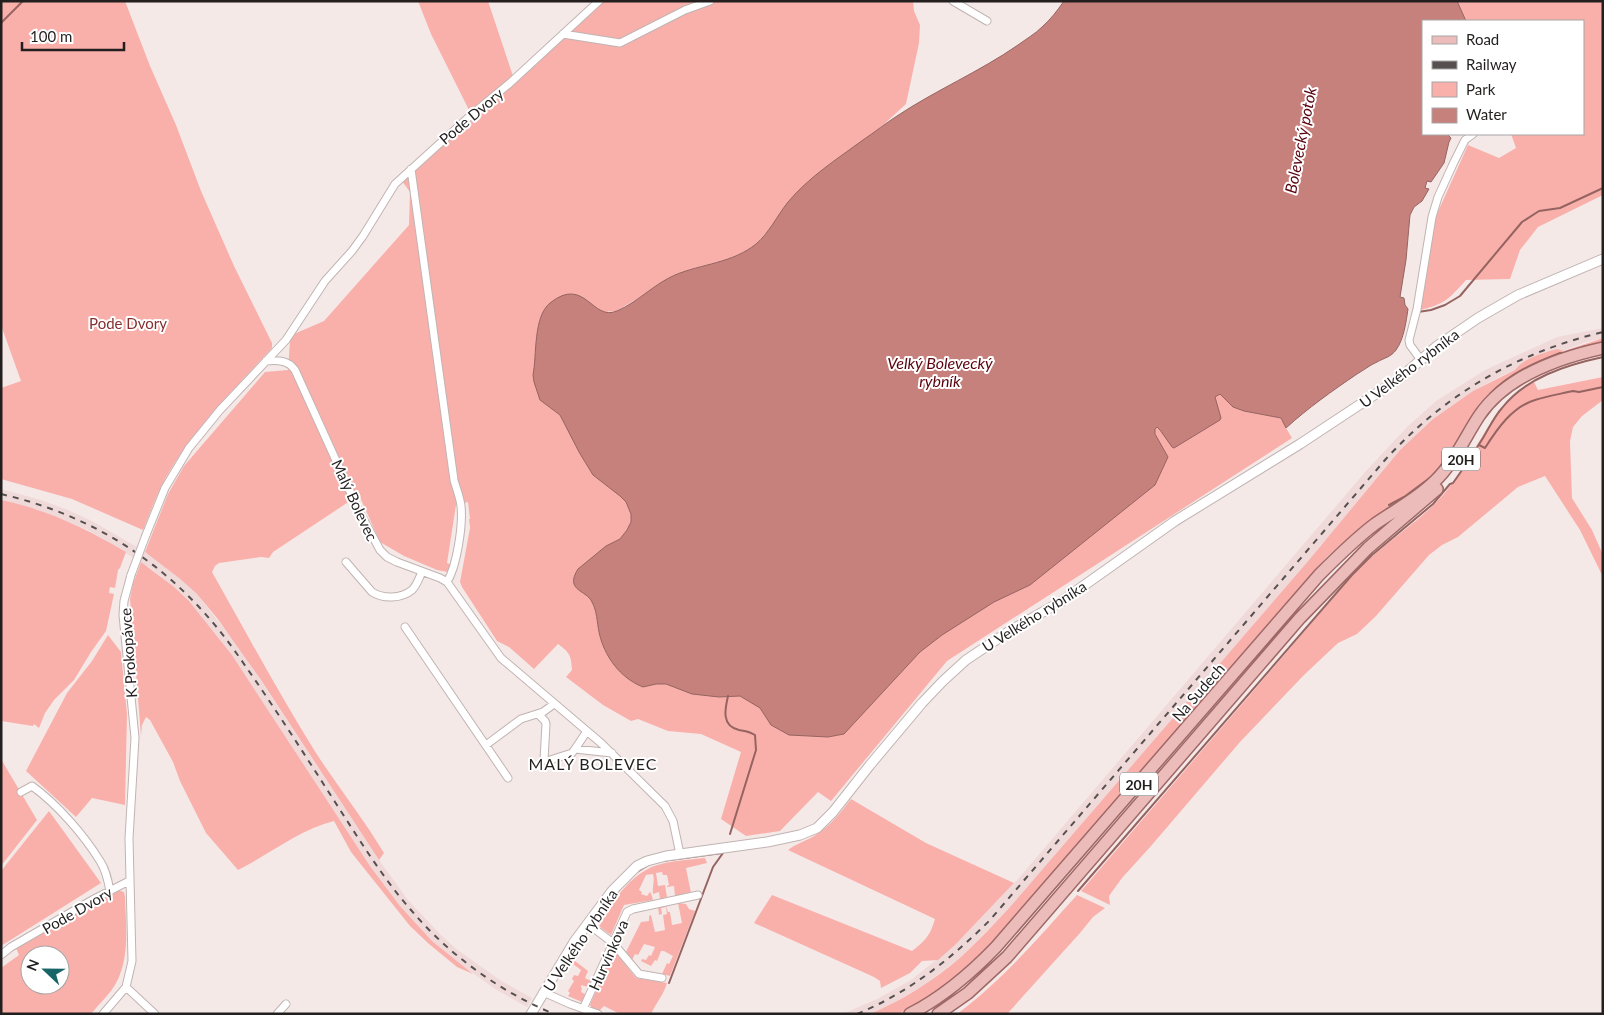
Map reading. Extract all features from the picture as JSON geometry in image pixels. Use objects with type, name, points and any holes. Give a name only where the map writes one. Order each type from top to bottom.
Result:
[{"type":"main road","name":"Na Sudech","points":[[910,1014],[959,982],[996,947],[1311,584],[1375,524],[1417,496],[1434,482],[1453,460],[1483,412],[1493,400],[1506,389],[1538,369],[1565,358],[1603,348]]},
{"type":"main road","name":"Na Sudech","points":[[938,1014],[968,993],[1007,957],[1300,618],[1352,564],[1442,484],[1458,464],[1491,408],[1506,389]]},
{"type":"street","name":"Pode Dvory","points":[[266,361],[286,340],[325,281],[358,244],[395,184],[470,116],[510,83],[598,1]]},
{"type":"street","points":[[563,34],[620,43],[685,10],[710,1]]},
{"type":"street","points":[[954,1],[987,21]]},
{"type":"street","name":"U Velkého rybníka","points":[[1419,358],[1410,345],[1409,340],[1417,309],[1432,218],[1438,197],[1454,162],[1465,140],[1472,135]]},
{"type":"street","points":[[411,169],[454,480],[461,506],[454,570],[448,582],[501,658],[612,753],[665,806],[673,821],[680,854]]},
{"type":"street","name":"U Velkého rybníka","points":[[531,1014],[574,942],[612,891],[637,866],[666,856],[767,842],[800,835],[818,828],[922,703],[943,680],[966,660],[1008,632],[1062,601],[1175,521],[1300,444],[1400,378],[1419,358],[1461,329],[1508,300],[1603,259]]},
{"type":"street","name":"K Prokopávce","points":[[103,1014],[126,987],[132,961],[129,838],[134,738],[124,601],[131,575],[165,488],[189,448],[220,410],[266,361]]},
{"type":"street","name":"Malý Bolevec","points":[[266,361],[282,361],[292,366],[295,370],[358,509],[380,550],[387,557],[448,582]]},
{"type":"street","points":[[346,562],[372,592],[387,597],[405,594],[411,590],[422,572]]},
{"type":"street","points":[[405,627],[508,778]]},
{"type":"street","points":[[486,744],[521,719],[549,709],[554,704]]},
{"type":"street","points":[[538,714],[546,721],[544,760],[547,761],[572,753],[587,731]]},
{"type":"street","points":[[575,749],[612,753]]},
{"type":"street","points":[[21,792],[32,786],[48,797],[72,823],[100,861],[107,876],[110,890]]},
{"type":"street","name":"Pode Dvory","points":[[1,955],[11,947],[129,881]]},
{"type":"street","name":"Hurvínkova","points":[[583,1009],[627,912],[698,895]]},
{"type":"street","points":[[588,924],[613,943],[639,974],[662,978]]},
{"type":"street","points":[[126,987],[155,1014]]},
{"type":"street","points":[[543,992],[598,1014]]},
{"type":"street","points":[[277,1014],[286,1004]]},
{"type":"shaded area","points":[[1603,328],[1603,338],[1586,342],[1501,376],[1473,391],[1433,419],[1400,450],[1309,560],[1010,907],[961,957],[924,985],[890,1005],[870,1014],[843,1014],[879,998],[911,980],[956,944],[1018,879],[1366,471],[1407,427],[1436,401],[1485,370],[1557,337]]},
{"type":"shaded area","points":[[1,489],[41,500],[92,521],[159,562],[197,594],[240,649],[379,860],[408,900],[455,948],[500,980],[532,998],[527,1007],[495,989],[449,956],[432,941],[400,906],[370,866],[232,655],[189,601],[153,570],[88,530],[38,510],[1,500]]},
{"type":"green space","name":"Pode Dvory","points":[[1,1],[125,1],[201,191],[234,266],[272,343],[272,348],[212,414],[184,449],[161,487],[143,530],[72,499],[1,479],[1,388],[21,381],[1,325]]},
{"type":"green space","points":[[418,1],[488,1],[513,76],[598,1],[913,1],[914,11],[920,25],[919,43],[906,104],[758,242],[773,259],[675,276],[615,312],[606,311],[1083,453],[1234,349],[1305,411],[1286,428],[1292,438],[947,661],[831,801],[818,792],[780,831],[746,836],[721,819],[741,752],[701,734],[668,731],[638,719],[631,721],[603,705],[566,677],[572,670],[570,658],[567,652],[558,644],[534,669],[509,647],[497,641],[460,582],[470,528],[468,502],[456,505],[447,563],[452,565],[448,572],[437,570],[404,556],[380,542],[359,495],[273,552],[269,558],[261,557],[219,563],[212,572],[302,731],[384,853],[379,860],[261,680],[217,618],[197,594],[145,552],[168,494],[184,466],[265,372],[288,370],[290,341],[294,334],[324,321],[409,225],[410,192],[402,181],[471,112],[431,34]]},
{"type":"green space","points":[[1457,1],[1603,1],[1603,195],[1538,227],[1520,250],[1510,279],[1466,280],[1446,300],[1420,310],[1436,216],[1468,145],[1499,158],[1516,148],[1511,135],[1584,135],[1584,20],[1466,20]]},
{"type":"green space","points":[[1603,338],[1603,342],[1562,352],[1513,377],[1446,463],[1425,485],[1363,525],[1313,572],[1216,687],[986,950],[944,987],[899,1014],[870,1014],[906,996],[940,974],[961,957],[998,920],[1309,560],[1400,450],[1433,419],[1473,391],[1515,370],[1529,359],[1557,349],[1564,351]]},
{"type":"green space","points":[[1603,377],[1603,400],[1582,416],[1573,427],[1570,441],[1572,498],[1592,530],[1603,555],[1603,577],[1580,530],[1545,476],[1518,487],[1458,537],[1442,545],[1429,555],[1376,616],[1357,634],[1338,643],[1304,675],[1240,742],[1122,878],[1109,896],[1110,905],[1081,891],[1354,574],[1444,494],[1455,480],[1484,433],[1506,404],[1534,382],[1538,390]]},
{"type":"green space","points":[[1,500],[50,514],[96,535],[126,552],[118,570],[115,588],[110,587],[109,593],[114,594],[106,631],[74,680],[54,700],[45,713],[39,728],[34,724],[33,726],[1,721]]},
{"type":"green space","points":[[141,562],[173,586],[189,601],[232,655],[370,866],[400,906],[432,941],[473,974],[457,967],[410,926],[351,852],[334,821],[297,836],[238,870],[206,833],[180,781],[173,762],[150,720],[146,717],[142,725],[141,736],[130,599]]},
{"type":"green space","points":[[108,635],[121,652],[127,714],[125,805],[92,798],[76,817],[26,771],[67,693],[92,661]]},
{"type":"green space","points":[[1,759],[37,820],[1,866]]},
{"type":"green space","points":[[851,799],[926,843],[1014,883],[956,944],[938,960],[922,961],[910,973],[881,988],[880,981],[874,977],[754,923],[772,895],[912,951],[926,938],[935,919],[788,850],[827,827]]},
{"type":"green space","points":[[49,811],[101,883],[1,946],[1,871]]},
{"type":"green space","points":[[705,858],[707,863],[686,868],[691,893],[675,896],[674,886],[667,887],[669,885],[667,875],[663,875],[662,872],[656,873],[658,886],[665,885],[667,897],[660,899],[659,892],[653,894],[653,874],[646,875],[639,890],[642,892],[641,894],[647,896],[650,892],[653,900],[624,905],[611,935],[601,928],[598,923],[626,886],[640,874],[660,864]]},
{"type":"green space","points":[[118,890],[124,892],[126,946],[122,969],[111,991],[91,1014],[1,1014],[1,968],[19,955],[16,948],[20,946],[20,995],[70,995],[70,945],[21,945],[111,893]]},
{"type":"green space","points":[[1077,895],[1105,908],[1093,917],[1008,1013],[957,1014],[990,987]]},
{"type":"green space","points":[[678,903],[686,904],[689,909],[695,911],[670,976],[662,974],[673,956],[664,951],[661,951],[657,961],[655,960],[651,966],[641,961],[642,959],[646,960],[649,955],[651,956],[655,947],[644,944],[638,955],[635,954],[632,960],[626,952],[641,922],[649,921],[649,916],[651,915],[655,932],[665,930],[663,915],[667,914],[666,907],[661,908],[662,914],[659,915],[658,907],[666,906],[668,912],[670,912],[672,925],[682,923]]},
{"type":"green space","points":[[579,947],[582,949],[575,961],[588,971],[585,978],[591,981],[588,987],[581,985],[581,992],[585,994],[582,1002],[568,996],[570,993],[568,991],[574,981],[572,979],[574,975],[578,976],[581,970],[573,964],[568,971],[565,969]]},
{"type":"green space","points":[[616,953],[636,978],[667,983],[651,1014],[620,1014],[604,1006],[599,1011],[592,1009],[590,1005],[611,955]]},
{"type":"water","name":"Velký Bolevecký rybník","points":[[1064,1],[1457,1],[1466,20],[1422,20],[1422,135],[1448,135],[1451,138],[1444,163],[1431,182],[1427,181],[1425,188],[1429,189],[1410,215],[1400,297],[1404,298],[1408,309],[1403,336],[1399,346],[1390,356],[1369,366],[1338,387],[1286,428],[1281,418],[1233,407],[1220,394],[1215,397],[1220,420],[1174,448],[1157,427],[1155,434],[1168,457],[1155,485],[1030,585],[994,602],[942,635],[920,652],[844,734],[828,737],[789,735],[771,725],[760,708],[740,696],[719,697],[692,694],[666,684],[643,687],[627,678],[609,658],[601,641],[594,605],[575,586],[574,576],[578,569],[606,546],[620,539],[631,522],[631,514],[626,502],[593,475],[560,415],[540,400],[533,375],[538,327],[545,309],[550,303],[562,296],[572,294],[580,296],[608,313],[617,311],[675,275],[727,259],[747,250],[765,235],[796,193],[824,169],[897,116],[1003,55],[1039,30]]},
{"type":"waterway","name":"Bolevecký potok","points":[[1,23],[23,1]]},
{"type":"waterway","name":"Bolevecký potok","points":[[1418,312],[1445,305],[1460,296],[1522,222],[1539,211],[1560,208],[1603,188]]},
{"type":"waterway","points":[[1582,347],[1597,344]]},
{"type":"waterway","points":[[1490,394],[1522,370],[1563,353]]},
{"type":"waterway","points":[[1078,891],[1352,575],[1372,555],[1433,504],[1453,483],[1496,415],[1511,398],[1522,388],[1547,374],[1603,357]]},
{"type":"waterway","points":[[1479,445],[1485,448],[1512,413],[1527,403],[1554,395],[1603,387]]},
{"type":"waterway","points":[[1389,505],[1404,497],[1431,477]]},
{"type":"waterway","points":[[728,696],[725,711],[729,725],[755,735],[756,750],[730,834]]},
{"type":"waterway","points":[[662,861],[722,853]]},
{"type":"waterway","points":[[669,983],[713,867],[723,853]]},
{"type":"waterway","points":[[637,872],[650,864]]},
{"type":"waterway","points":[[608,906],[621,887]]},
{"type":"waterway","points":[[573,953],[586,935]]},
{"type":"railway","points":[[857,1014],[894,996],[928,974],[990,920],[1385,460],[1408,436],[1457,396],[1512,364],[1571,341],[1603,332]]},
{"type":"railway","points":[[1,494],[37,504],[71,517],[104,533],[163,573],[190,597],[237,654],[287,727],[371,858],[411,910],[458,957],[495,983],[554,1014]]},
{"type":"district","name":"MALÝ BOLEVEC","points":[[593,763]]}]
